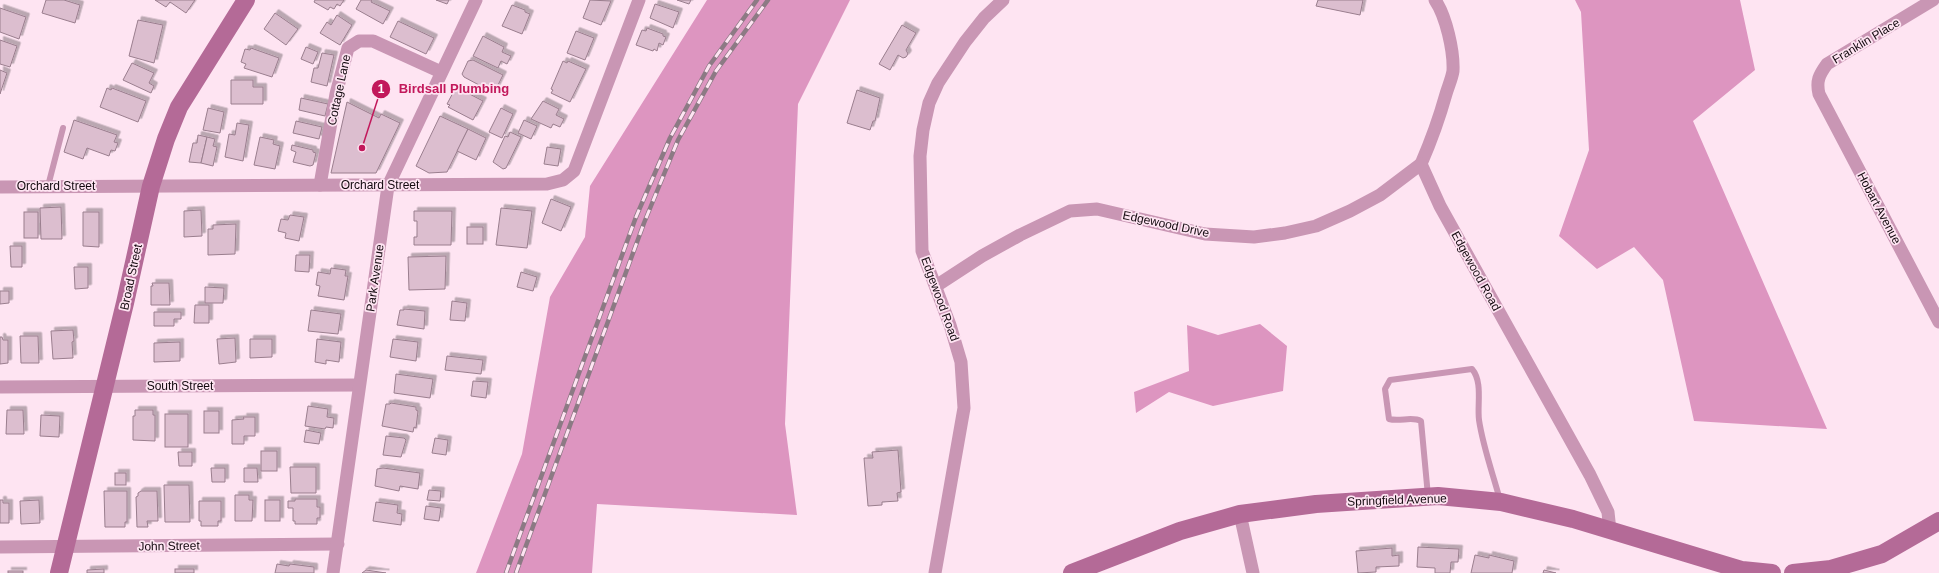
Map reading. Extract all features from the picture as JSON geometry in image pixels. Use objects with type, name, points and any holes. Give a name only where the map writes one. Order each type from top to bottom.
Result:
[{"type":"main road","name":"Broad Street","points":[[59,573],[105,386],[151,186],[166,139],[179,107],[246,0]]},
{"type":"main road","name":"Springfield Avenue","points":[[1072,573],[1180,532],[1240,514],[1316,504],[1428,497],[1501,502],[1574,519],[1744,571],[1772,573]]},
{"type":"main road","points":[[1793,573],[1829,571],[1882,554],[1939,521]]},
{"type":"street","name":"Park Avenue","points":[[333,573],[388,186],[476,0]]},
{"type":"street","name":"Orchard Street","points":[[0,187],[388,186],[547,184],[563,180],[574,171],[639,0]]},
{"type":"street","name":"Edgewood Road","points":[[935,573],[964,408],[961,362],[950,325],[922,251],[920,156],[923,130],[929,103],[938,83],[965,42],[984,18],[1003,0]]},
{"type":"street","points":[[1421,164],[1436,128],[1453,71],[1451,47],[1439,6],[1435,0]]},
{"type":"street","name":"Franklin Place","points":[[1819,94],[1817,83],[1820,74],[1828,64],[1933,0]]},
{"type":"street","name":"Cottage Lane","points":[[320,185],[336,94],[348,48],[359,41],[373,41],[441,72]]},
{"type":"street","name":"Hobart Avenue","points":[[1819,94],[1939,322]]},
{"type":"street","name":"Edgewood Road","points":[[1421,164],[1440,206],[1590,474],[1608,512],[1610,531]]},
{"type":"street","name":"Edgewood Drive","points":[[936,286],[988,252],[1070,211],[1096,210],[1205,234],[1254,237],[1285,233],[1316,226],[1350,211],[1380,195],[1421,164]]},
{"type":"street","name":"South Street","points":[[0,387],[359,385]]},
{"type":"street","points":[[1240,514],[1253,573]]},
{"type":"street","name":"John Street","points":[[0,547],[338,544]]},
{"type":"lane","points":[[48,186],[63,128]]},
{"type":"lane","points":[[1428,497],[1421,421],[1416,418],[1397,421],[1390,419],[1384,389],[1390,380],[1472,370],[1478,376],[1479,419],[1484,445],[1501,502]]},
{"type":"shaded area","points":[[707,0],[850,0],[798,104],[785,424],[797,515],[597,504],[592,573],[476,573],[522,454],[550,297],[585,237],[590,186]]},
{"type":"shaded area","points":[[1575,0],[1740,0],[1755,70],[1693,121],[1827,429],[1694,421],[1663,280],[1634,247],[1597,269],[1559,236],[1589,150],[1581,12]]},
{"type":"shaded area","points":[[1260,324],[1287,346],[1283,391],[1213,406],[1169,392],[1136,413],[1134,392],[1189,371],[1187,325],[1218,335]]},
{"type":"building","points":[[46,0],[64,0],[80,5],[75,23],[42,13]]},
{"type":"building","points":[[155,0],[195,0],[186,13],[170,2],[166,7]]},
{"type":"building","points":[[315,0],[344,0],[340,6],[337,4],[334,9],[330,7],[328,10],[314,2]]},
{"type":"building","points":[[361,0],[372,0],[371,2],[390,11],[383,24],[356,9]]},
{"type":"building","points":[[436,0],[449,0],[447,4]]},
{"type":"building","points":[[590,0],[611,1],[601,25],[583,18]]},
{"type":"building","points":[[677,0],[691,0],[689,4]]},
{"type":"building","points":[[1318,0],[1363,0],[1360,15],[1316,6]]},
{"type":"building","points":[[655,4],[679,12],[673,28],[650,18]]},
{"type":"building","points":[[512,5],[525,10],[525,12],[530,14],[522,34],[502,26]]},
{"type":"building","points":[[0,8],[26,17],[19,39],[0,32]]},
{"type":"building","points":[[275,13],[298,29],[286,45],[264,29]]},
{"type":"building","points":[[337,15],[352,25],[340,45],[320,33],[327,22],[331,25]]},
{"type":"building","points":[[138,20],[163,25],[154,63],[129,56]]},
{"type":"building","points":[[398,21],[434,38],[426,54],[390,37]]},
{"type":"building","points":[[902,25],[916,33],[906,50],[908,54],[906,57],[903,58],[898,55],[890,70],[879,64]]},
{"type":"building","points":[[647,28],[663,34],[663,36],[666,37],[663,45],[659,43],[657,51],[636,45],[642,30],[646,31]]},
{"type":"building","points":[[576,31],[594,38],[585,60],[567,53]]},
{"type":"building","points":[[483,36],[504,47],[502,52],[511,56],[507,64],[501,61],[498,68],[473,56]]},
{"type":"building","points":[[0,40],[17,46],[10,67],[0,64]]},
{"type":"building","points":[[306,47],[318,52],[313,64],[301,59]]},
{"type":"building","points":[[251,48],[279,58],[272,77],[244,68],[246,64],[241,62],[245,49],[250,50]]},
{"type":"building","points":[[322,53],[334,55],[327,86],[311,82],[314,68],[318,68]]},
{"type":"building","points":[[473,60],[503,75],[494,93],[464,77],[462,74],[468,61]]},
{"type":"building","points":[[563,61],[567,63],[568,61],[586,69],[570,102],[551,93],[553,90],[551,89]]},
{"type":"building","points":[[132,63],[154,73],[149,83],[154,86],[151,93],[123,80]]},
{"type":"building","points":[[0,70],[7,73],[0,94]]},
{"type":"building","points":[[231,80],[253,80],[253,87],[263,87],[263,104],[231,104]]},
{"type":"building","points":[[456,87],[483,101],[473,120],[448,107],[450,105],[447,104]]},
{"type":"building","points":[[107,88],[111,90],[112,88],[146,101],[138,122],[100,107]]},
{"type":"building","points":[[857,90],[880,98],[875,121],[873,121],[870,130],[847,123]]},
{"type":"building","points":[[301,98],[328,104],[325,116],[299,110]]},
{"type":"building","points":[[543,101],[559,109],[556,115],[564,119],[560,127],[553,124],[551,128],[531,119]]},
{"type":"building","points":[[347,102],[379,118],[381,114],[400,123],[376,173],[331,173]]},
{"type":"building","points":[[208,108],[224,112],[220,133],[203,130]]},
{"type":"building","points":[[501,108],[513,114],[502,138],[489,132]]},
{"type":"building","points":[[440,116],[468,129],[447,172],[429,173],[416,166]]},
{"type":"building","points":[[74,120],[117,135],[114,142],[118,143],[115,151],[111,150],[109,156],[87,148],[83,159],[64,152]]},
{"type":"building","points":[[524,120],[537,126],[531,139],[518,133]]},
{"type":"building","points":[[296,121],[322,127],[319,139],[293,133]]},
{"type":"building","points":[[237,123],[249,125],[243,161],[225,157],[229,134],[235,135]]},
{"type":"building","points":[[468,129],[486,138],[476,160],[457,151]]},
{"type":"building","points":[[510,132],[521,137],[506,168],[503,169],[493,162],[505,136],[508,137]]},
{"type":"building","points":[[198,135],[207,137],[201,163],[189,162],[193,143],[197,143]]},
{"type":"building","points":[[207,137],[215,139],[213,146],[217,147],[213,166],[201,163]]},
{"type":"building","points":[[260,137],[274,140],[273,144],[280,146],[275,169],[254,165]]},
{"type":"building","points":[[292,145],[313,150],[313,152],[316,153],[313,165],[310,166],[293,162],[296,152],[291,150]]},
{"type":"building","points":[[547,147],[561,149],[558,166],[544,164]]},
{"type":"building","points":[[551,199],[571,207],[561,231],[542,223]]},
{"type":"building","points":[[61,207],[62,239],[41,239],[40,208]]},
{"type":"building","points":[[501,208],[532,211],[527,248],[496,245]]},
{"type":"building","points":[[201,210],[202,236],[184,237],[184,211]]},
{"type":"building","points":[[414,211],[452,211],[451,245],[414,245],[414,237],[417,237],[417,221],[414,221]]},
{"type":"building","points":[[24,212],[38,212],[38,238],[24,238]]},
{"type":"building","points":[[83,212],[99,212],[99,247],[83,246]]},
{"type":"building","points":[[290,215],[304,217],[299,241],[285,238],[286,233],[278,231],[281,219],[288,220]]},
{"type":"building","points":[[236,224],[235,254],[208,255],[208,229],[213,229],[213,225]]},
{"type":"building","points":[[467,227],[483,227],[483,244],[467,244]]},
{"type":"building","points":[[10,246],[22,246],[22,267],[11,267]]},
{"type":"building","points":[[296,255],[310,255],[309,272],[295,271]]},
{"type":"building","points":[[446,256],[445,289],[409,290],[408,257]]},
{"type":"building","points":[[74,267],[88,267],[88,288],[75,289]]},
{"type":"building","points":[[331,268],[346,270],[345,276],[348,276],[344,300],[318,296],[320,286],[316,285],[318,272],[330,274]]},
{"type":"building","points":[[521,272],[537,277],[533,291],[517,287]]},
{"type":"building","points":[[152,283],[169,283],[170,305],[151,305]]},
{"type":"building","points":[[205,287],[224,288],[223,303],[205,303]]},
{"type":"building","points":[[0,291],[9,291],[9,303],[0,304]]},
{"type":"building","points":[[452,301],[467,303],[465,321],[450,320]]},
{"type":"building","points":[[195,305],[209,305],[209,323],[194,323]]},
{"type":"building","points":[[311,310],[341,314],[338,334],[308,331]]},
{"type":"building","points":[[400,310],[425,311],[424,329],[397,325]]},
{"type":"building","points":[[154,312],[181,312],[181,319],[174,319],[174,326],[154,326]]},
{"type":"building","points":[[73,330],[73,358],[53,359],[51,331]]},
{"type":"building","points":[[20,336],[38,336],[39,363],[21,363]]},
{"type":"building","points":[[0,337],[2,337],[3,340],[8,340],[8,363],[0,364]]},
{"type":"building","points":[[235,338],[236,362],[219,364],[217,339]]},
{"type":"building","points":[[250,339],[272,339],[272,357],[250,358]]},
{"type":"building","points":[[317,339],[341,342],[339,362],[326,360],[326,364],[315,362]]},
{"type":"building","points":[[393,339],[418,342],[416,361],[390,357]]},
{"type":"building","points":[[180,342],[180,361],[154,362],[154,343]]},
{"type":"building","points":[[447,356],[483,360],[481,374],[445,370]]},
{"type":"building","points":[[396,374],[433,379],[430,398],[394,393]]},
{"type":"building","points":[[473,381],[488,382],[486,398],[471,396]]},
{"type":"building","points":[[391,403],[416,407],[416,410],[418,411],[416,428],[414,427],[413,432],[382,426],[386,404]]},
{"type":"building","points":[[308,406],[328,409],[327,417],[334,418],[333,428],[326,427],[325,429],[305,426]]},
{"type":"building","points":[[7,410],[23,410],[24,434],[6,434]]},
{"type":"building","points":[[135,410],[153,410],[153,415],[155,415],[155,441],[133,440],[133,416],[135,416]]},
{"type":"building","points":[[204,411],[219,411],[219,433],[204,433]]},
{"type":"building","points":[[165,414],[188,414],[188,447],[165,447]]},
{"type":"building","points":[[41,415],[60,416],[59,437],[40,436]]},
{"type":"building","points":[[243,417],[255,417],[255,436],[244,436],[244,444],[232,444],[232,420],[244,419]]},
{"type":"building","points":[[306,430],[321,433],[319,444],[304,442]]},
{"type":"building","points":[[386,436],[404,438],[406,440],[401,457],[383,455]]},
{"type":"building","points":[[435,438],[448,440],[446,455],[432,453]]},
{"type":"building","points":[[898,450],[901,492],[897,493],[898,501],[882,502],[882,505],[868,506],[864,458],[873,458],[872,452]]},
{"type":"building","points":[[261,451],[277,451],[277,471],[261,471]]},
{"type":"building","points":[[178,452],[192,452],[192,466],[179,466]]},
{"type":"building","points":[[290,467],[316,467],[316,493],[291,493]]},
{"type":"building","points":[[211,468],[225,468],[225,482],[212,482]]},
{"type":"building","points":[[244,468],[257,468],[258,482],[244,482]]},
{"type":"building","points":[[383,468],[420,473],[418,489],[400,486],[399,491],[375,486],[377,469]]},
{"type":"building","points":[[115,473],[126,473],[126,485],[115,485]]},
{"type":"building","points":[[164,485],[189,485],[190,522],[165,522]]},
{"type":"building","points":[[429,490],[441,491],[440,501],[427,500]]},
{"type":"building","points":[[104,491],[127,491],[127,522],[125,522],[125,527],[105,527]]},
{"type":"building","points":[[141,491],[157,491],[158,521],[147,521],[148,527],[137,527],[136,497]]},
{"type":"building","points":[[235,495],[249,495],[249,500],[253,500],[252,521],[235,521]]},
{"type":"building","points":[[295,499],[317,499],[317,507],[320,507],[320,518],[317,518],[317,524],[295,524],[295,521],[293,521],[293,508],[288,508],[288,501],[295,501]]},
{"type":"building","points":[[0,500],[3,500],[3,503],[9,503],[9,523],[0,523]]},
{"type":"building","points":[[39,500],[40,523],[21,524],[20,501]]},
{"type":"building","points":[[265,500],[280,500],[280,521],[265,521]]},
{"type":"building","points":[[199,501],[221,501],[221,521],[218,521],[218,526],[201,526],[201,521],[199,521]]},
{"type":"building","points":[[376,502],[398,505],[397,513],[402,514],[401,525],[373,521]]},
{"type":"building","points":[[426,506],[441,508],[439,521],[424,519]]},
{"type":"building","points":[[1418,547],[1459,549],[1458,562],[1451,562],[1450,573],[1435,573],[1435,568],[1417,567]]},
{"type":"building","points":[[1392,548],[1392,556],[1399,555],[1399,566],[1376,567],[1376,572],[1358,573],[1356,551]]},
{"type":"building","points":[[1475,555],[1489,558],[1489,555],[1514,561],[1512,573],[1471,573]]},
{"type":"building","points":[[277,564],[314,567],[314,573],[275,573]]},
{"type":"building","points":[[104,569],[104,573],[87,573],[87,570]]},
{"type":"building","points":[[175,569],[194,569],[194,573],[175,573]]},
{"type":"building","points":[[366,570],[386,573],[362,573]]},
{"type":"building","points":[[1544,570],[1556,573],[1543,573]]},
{"type":"building","points":[[8,571],[23,571],[23,573],[8,573]]},
{"type":"railway","points":[[506,573],[636,217],[670,138],[709,66],[757,0]]},
{"type":"railway","points":[[516,573],[644,223],[678,140],[716,71],[768,0]]},
{"type":"place","name":"Birdsall Plumbing","points":[[362,148]]}]
